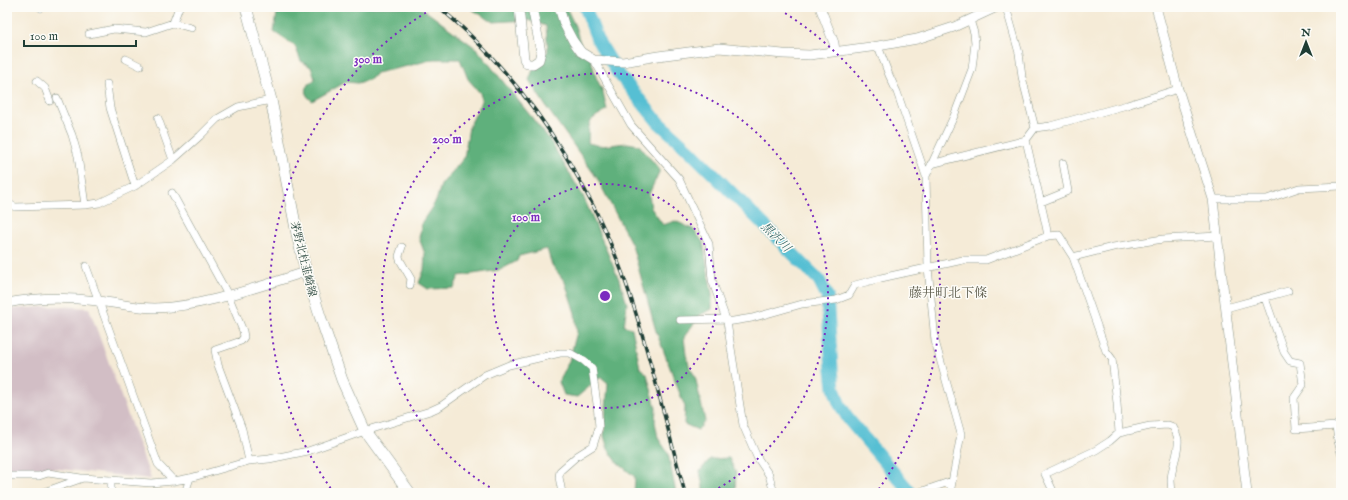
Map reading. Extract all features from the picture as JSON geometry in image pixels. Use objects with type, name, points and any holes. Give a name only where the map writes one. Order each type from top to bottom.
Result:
[{"type":"main road","name":"茅野北杜韮崎線","points":[[246,7],[271,100],[297,234],[306,272],[342,380],[365,431],[410,493]]},
{"type":"street","points":[[173,23],[178,7]]},
{"type":"street","points":[[518,7],[524,59],[527,64],[533,64],[539,60],[541,52],[532,7]]},
{"type":"street","points":[[559,7],[564,24],[581,52],[594,60],[617,62],[719,48],[810,55],[878,46],[917,39],[954,27],[997,7]]},
{"type":"street","points":[[820,7],[834,43],[835,51]]},
{"type":"street","points":[[1006,7],[1019,53],[1022,77],[1035,128]]},
{"type":"street","points":[[1156,7],[1178,89],[1213,199],[1247,493]]},
{"type":"street","points":[[926,176],[954,116],[972,69],[975,43],[974,32],[970,20]]},
{"type":"street","points":[[89,34],[114,29],[146,32],[173,23],[191,28]]},
{"type":"street","points":[[878,46],[889,75],[898,92],[926,176],[928,267],[935,341],[961,434],[950,493]]},
{"type":"street","points":[[126,59],[140,66]]},
{"type":"street","points":[[594,60],[632,125],[678,179],[686,192],[709,244],[712,280],[726,321],[744,425],[757,457],[769,475],[774,493]]},
{"type":"street","points":[[37,81],[45,88],[53,100],[72,135],[78,156],[85,205]]},
{"type":"street","points":[[107,84],[110,108],[135,186]]},
{"type":"street","points":[[931,164],[1026,140],[1035,128],[1050,126],[1127,105],[1178,89]]},
{"type":"street","points":[[7,204],[15,207],[85,205],[98,203],[135,186],[173,160],[217,119],[238,107],[271,100]]},
{"type":"street","points":[[158,118],[173,160]]},
{"type":"street","points":[[1026,140],[1048,236]]},
{"type":"street","points":[[1041,202],[1068,191],[1062,163]]},
{"type":"street","points":[[1213,199],[1267,199],[1298,188],[1341,186]]},
{"type":"street","points":[[172,193],[228,295],[244,337],[240,341],[215,350],[218,365],[242,429],[249,461]]},
{"type":"street","points":[[680,320],[726,321],[752,318],[802,304],[836,300],[849,295],[855,285],[963,260],[986,260],[1048,236],[1059,235],[1073,257],[1106,351],[1112,359],[1117,403],[1118,433]]},
{"type":"street","points":[[1073,257],[1163,239],[1218,236]]},
{"type":"street","points":[[402,247],[399,256],[411,279],[410,285]]},
{"type":"street","points":[[86,266],[158,464],[174,481]]},
{"type":"street","points":[[7,303],[29,299],[60,298],[154,308],[185,305],[228,295],[306,272]]},
{"type":"street","points":[[1226,308],[1288,291]]},
{"type":"street","points":[[1265,298],[1284,352],[1290,361],[1300,363],[1303,385],[1294,398],[1296,429],[1339,423],[1338,442],[1341,453]]},
{"type":"street","points":[[7,476],[39,476],[48,473],[83,478],[151,483],[190,478],[249,461],[270,459],[308,451],[365,431],[430,411],[441,406],[485,375],[509,365],[560,353],[570,353],[584,361],[592,368],[598,404],[599,426],[593,446],[576,456],[560,471],[559,477],[562,493]]},
{"type":"street","points":[[1054,493],[1045,474],[1096,450],[1110,441],[1118,433],[1150,426],[1168,425],[1173,427],[1178,439],[1171,475],[1170,486],[1173,493]]},
{"type":"street","points":[[42,493],[52,491],[83,478]]},
{"type":"street","points":[[185,493],[190,478]]},
{"type":"street","points":[[111,493],[112,480]]},
{"type":"street","points":[[917,493],[952,481]]},
{"type":"shaded area","points":[[57,306],[89,308],[151,479],[50,468],[40,470],[7,470],[7,311],[11,309]]},
{"type":"green space","points":[[288,7],[419,7],[477,49],[549,139],[583,196],[621,284],[627,304],[624,326],[632,328],[640,368],[647,374],[656,408],[655,422],[658,438],[668,453],[676,493],[634,493],[635,477],[618,463],[608,449],[604,436],[608,383],[601,377],[577,397],[564,395],[559,382],[569,361],[577,332],[575,313],[565,282],[552,265],[547,249],[519,256],[517,261],[500,270],[459,276],[454,288],[428,289],[419,283],[424,270],[425,254],[419,238],[422,222],[436,201],[441,185],[464,158],[469,127],[482,101],[480,93],[468,79],[460,59],[434,59],[376,73],[371,79],[358,83],[346,82],[312,101],[307,96],[306,87],[315,79],[311,67],[301,61],[295,46],[274,32],[277,13]]},
{"type":"green space","points":[[468,7],[566,7],[575,26],[581,46],[588,50],[596,77],[603,92],[607,110],[592,119],[590,122],[588,143],[601,146],[627,143],[639,145],[660,170],[649,194],[651,208],[663,225],[675,221],[693,229],[703,242],[712,294],[712,309],[700,315],[684,337],[686,355],[690,368],[695,376],[705,421],[698,430],[684,424],[685,407],[656,331],[632,245],[597,178],[529,80],[534,67],[548,51],[546,26],[528,20],[493,22]]},
{"type":"green space","points":[[729,458],[736,473],[735,493],[703,493],[700,471],[710,459]]},
{"type":"waterway","name":"黒沢川","points":[[585,7],[597,39],[618,73],[658,122],[688,149],[819,280],[827,296],[834,388],[839,403],[849,420],[911,493]]},
{"type":"railway","points":[[439,7],[470,35],[497,63],[522,93],[545,124],[586,191],[618,262],[639,322],[685,493]]},
{"type":"district","name":"藤井町北下條","points":[[948,292]]}]
